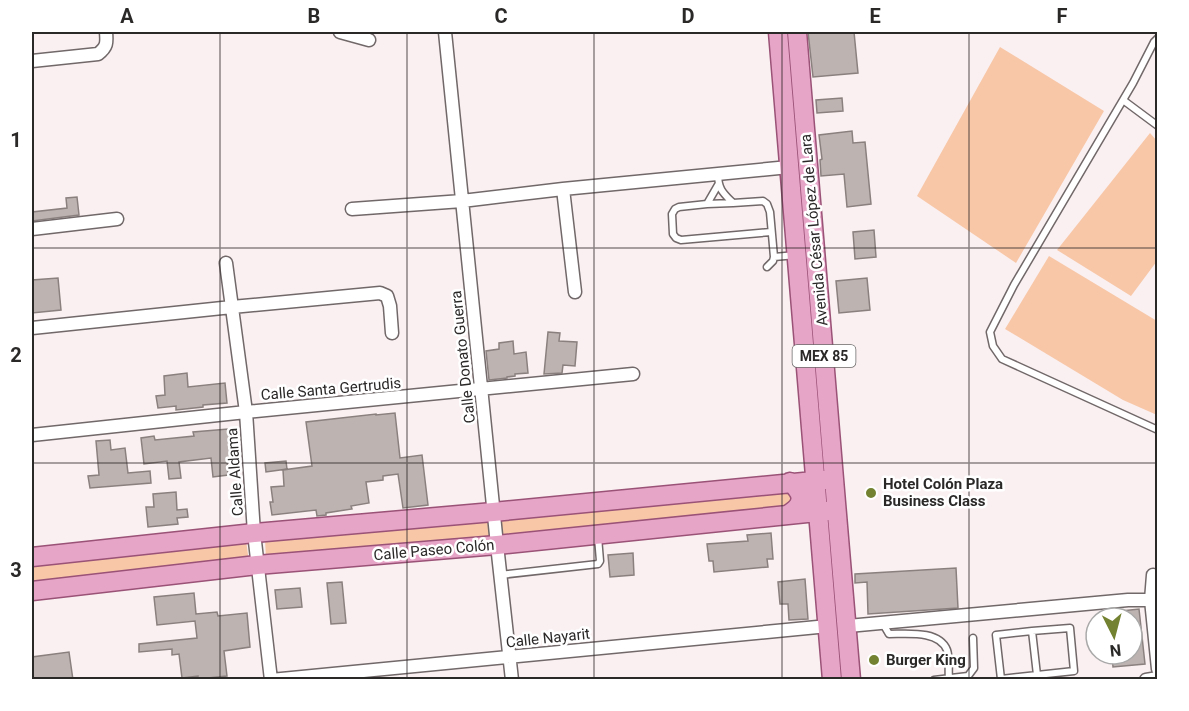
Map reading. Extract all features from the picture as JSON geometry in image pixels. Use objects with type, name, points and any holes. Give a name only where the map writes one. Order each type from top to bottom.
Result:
[{"type":"main road","name":"Avenida César López de Lara","points":[[778,32],[832,680]]},
{"type":"main road","name":"Avenida César López de Lara","points":[[797,32],[851,680]]},
{"type":"main road","points":[[32,557],[254,533],[834,479]]},
{"type":"main road","points":[[787,515],[797,508],[801,501],[798,490],[790,482]]},
{"type":"main road","name":"Calle Paseo Colón","points":[[32,591],[257,566],[496,545],[836,510]]},
{"type":"street","points":[[32,61],[98,54],[104,49],[107,41],[106,32]]},
{"type":"street","points":[[340,32],[369,40]]},
{"type":"street","name":"Calle Donato Guerra","points":[[445,32],[496,545],[512,680]]},
{"type":"street","points":[[352,209],[462,201],[563,189],[718,179],[789,167]]},
{"type":"street","points":[[563,189],[575,292]]},
{"type":"street","points":[[32,229],[117,219]]},
{"type":"street","name":"Calle Aldama","points":[[226,263],[246,412],[257,566],[271,680]]},
{"type":"street","points":[[32,328],[380,293],[387,296],[392,333]]},
{"type":"street","name":"Calle Santa Gertrudis","points":[[32,435],[633,374]]},
{"type":"street","points":[[1153,575],[1151,600],[1158,669]]},
{"type":"street","points":[[848,626],[1128,600],[1151,600]]},
{"type":"street","name":"Calle Nayarit","points":[[271,680],[828,626]]},
{"type":"street","points":[[1146,680],[1158,678]]},
{"type":"lane","points":[[1158,38],[1014,285],[990,332],[993,346],[1002,359],[1158,430]]},
{"type":"lane","points":[[1123,100],[1158,126]]},
{"type":"lane","points":[[718,179],[724,194],[734,203]]},
{"type":"lane","points":[[707,204],[718,179]]},
{"type":"lane","points":[[767,267],[774,257],[770,212],[763,201],[680,207],[672,214],[673,234],[681,240],[771,232]]},
{"type":"lane","points":[[774,257],[796,255]]},
{"type":"lane","points":[[500,575],[598,564],[600,561],[598,534]]},
{"type":"lane","points":[[882,622],[889,634],[922,634],[940,640],[947,651],[948,679]]},
{"type":"lane","points":[[1070,628],[1074,671],[1037,677],[1001,679],[996,635],[1070,628]]},
{"type":"lane","points":[[1032,631],[1037,677]]},
{"type":"lane","points":[[934,680],[968,676],[974,668],[973,638]]},
{"type":"shaded area","points":[[1000,47],[1104,111],[1016,263],[917,196]]},
{"type":"shaded area","points":[[1150,133],[1157,141],[1157,261],[1131,296],[1057,250]]},
{"type":"shaded area","points":[[1049,256],[1157,321],[1157,415],[1123,400],[1005,329]]},
{"type":"shaded area","points":[[794,491],[795,505],[503,539],[501,514]]},
{"type":"shaded area","points":[[490,515],[493,540],[266,560],[265,539]]},
{"type":"shaded area","points":[[246,540],[249,562],[32,586],[32,564]]},
{"type":"building","points":[[808,32],[854,32],[858,73],[813,77]]},
{"type":"building","points":[[842,98],[843,111],[817,113],[816,100]]},
{"type":"building","points":[[852,131],[853,143],[865,142],[871,204],[847,207],[844,174],[821,176],[820,160],[822,159],[819,135]]},
{"type":"building","points":[[77,197],[79,215],[32,221],[32,212],[67,208],[66,198]]},
{"type":"building","points":[[874,230],[876,257],[855,259],[853,232]]},
{"type":"building","points":[[58,278],[61,310],[32,313],[32,280]]},
{"type":"building","points":[[867,278],[870,310],[839,313],[836,281]]},
{"type":"building","points":[[548,332],[560,333],[559,341],[577,342],[575,366],[563,365],[562,373],[544,374]]},
{"type":"building","points":[[513,341],[514,354],[526,352],[528,373],[489,380],[486,351],[499,349],[499,343]]},
{"type":"building","points":[[187,373],[188,387],[225,383],[227,403],[176,410],[176,406],[158,408],[156,396],[165,395],[164,376]]},
{"type":"building","points":[[395,413],[400,458],[422,455],[428,505],[403,508],[398,474],[383,476],[383,480],[366,482],[369,503],[351,506],[352,509],[317,516],[316,510],[272,515],[271,487],[284,486],[283,470],[312,466],[306,422]]},
{"type":"building","points":[[228,429],[233,461],[227,461],[228,475],[213,477],[211,458],[179,462],[181,478],[169,479],[167,461],[144,464],[141,438],[154,436],[155,440],[194,436],[193,432]]},
{"type":"building","points":[[110,440],[111,450],[125,448],[128,473],[150,471],[151,483],[90,488],[88,476],[99,475],[96,441]]},
{"type":"building","points":[[286,461],[287,469],[266,472],[265,463]]},
{"type":"building","points":[[176,492],[177,510],[187,509],[188,517],[177,518],[178,524],[148,527],[146,507],[154,507],[153,494]]},
{"type":"building","points":[[771,533],[773,559],[767,559],[768,567],[714,572],[713,561],[709,561],[707,544],[748,541],[747,535]]},
{"type":"building","points":[[633,553],[634,575],[610,577],[608,555]]},
{"type":"building","points":[[956,568],[958,608],[868,614],[867,582],[855,583],[855,574]]},
{"type":"building","points":[[805,579],[808,619],[789,620],[788,604],[780,604],[778,582]]},
{"type":"building","points":[[342,582],[346,623],[331,624],[327,583]]},
{"type":"building","points":[[300,588],[302,607],[277,609],[275,590]]},
{"type":"building","points":[[194,593],[196,614],[217,612],[218,616],[247,613],[250,647],[224,651],[227,676],[182,678],[179,654],[172,655],[172,649],[139,652],[139,644],[197,638],[195,621],[157,625],[154,597]]},
{"type":"building","points":[[69,652],[73,680],[32,680],[32,657]]},
{"type":"place","name":"Hotel Colón Plaza Business Class","points":[[871,493]]},
{"type":"place","name":"Burger King","points":[[874,660]]}]
